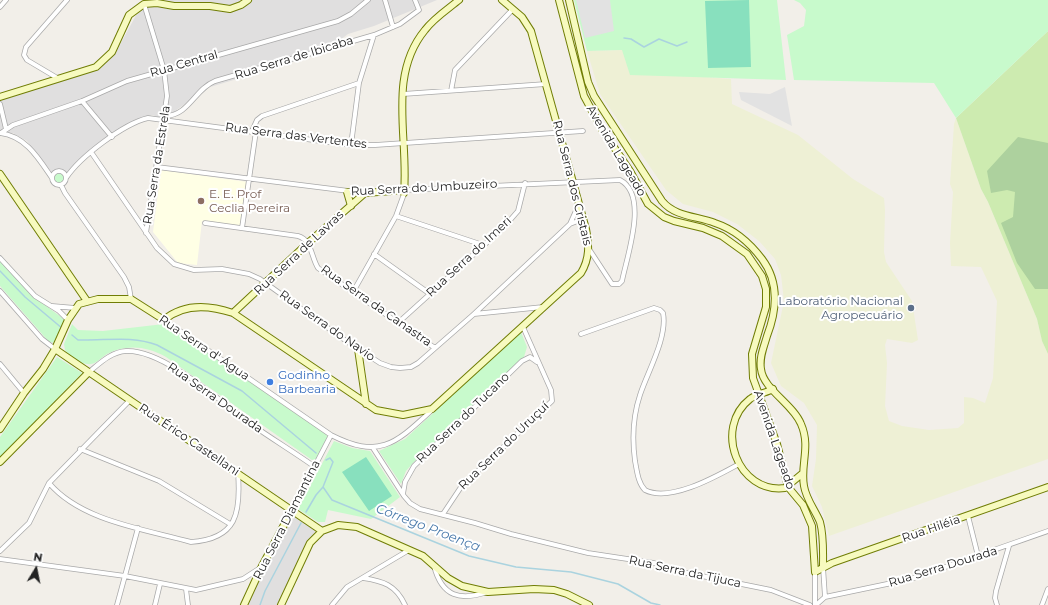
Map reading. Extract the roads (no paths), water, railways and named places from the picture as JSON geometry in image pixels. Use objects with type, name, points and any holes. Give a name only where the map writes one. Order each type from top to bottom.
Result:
[{"type":"street","points":[[0,7],[6,0]]},
{"type":"street","points":[[59,79],[27,60],[24,53],[26,47],[67,0]]},
{"type":"street","points":[[0,97],[86,71],[103,61],[112,52],[129,15],[144,4],[151,3],[174,6],[196,3],[230,9],[241,5],[248,0]]},
{"type":"street","name":"Rua Central","points":[[1,133],[25,120],[82,101],[127,81],[338,21],[351,14],[368,0]]},
{"type":"street","points":[[385,0],[393,27]]},
{"type":"street","name":"Rua Serra de Ibicaba","points":[[165,118],[179,113],[203,88],[215,81],[374,35],[393,27],[406,20],[418,10],[415,0]]},
{"type":"street","points":[[353,292],[396,216],[404,192],[403,94],[406,64],[417,40],[431,23],[459,0]]},
{"type":"street","name":"Rua Serra dos Cristais","points":[[432,409],[581,273],[585,266],[589,249],[583,219],[531,31],[522,17],[502,0]]},
{"type":"street","name":"Avenida Lageado","points":[[559,0],[584,96],[603,131],[630,171],[648,204],[669,219],[703,228],[722,236],[747,254],[762,276],[766,289],[766,307],[752,354],[753,378],[777,444],[788,487],[803,505],[810,522],[814,544],[815,605]]},
{"type":"street","name":"Avenida Lageado","points":[[569,0],[588,82],[594,96],[662,201],[679,213],[715,223],[734,232],[751,247],[766,264],[775,285],[776,298],[772,321],[762,352],[761,370],[768,384],[793,410],[801,423],[807,452],[803,473],[805,490],[821,528],[825,597]]},
{"type":"street","name":"Rua Serra da Estrela","points":[[144,4],[164,70],[167,96],[165,118],[146,233]]},
{"type":"street","points":[[451,91],[455,70],[513,9]]},
{"type":"street","points":[[351,145],[359,83],[374,35]]},
{"type":"street","points":[[242,228],[250,180],[254,131],[257,120],[262,116],[359,83]]},
{"type":"street","points":[[403,94],[546,84]]},
{"type":"street","points":[[82,101],[112,138]]},
{"type":"street","points":[[0,104],[6,129]]},
{"type":"street","name":"Rua Serra das Vertentes","points":[[66,178],[72,169],[91,152],[134,123],[144,119],[165,118],[351,145],[583,131]]},
{"type":"street","points":[[0,429],[55,349],[75,308],[87,301],[110,298],[130,299],[129,287],[124,277],[65,193],[61,185],[56,184],[47,169],[26,144],[11,135],[1,133]]},
{"type":"street","name":"Rua Serra do Navio","points":[[91,152],[157,248],[174,264],[194,270],[237,271],[249,274],[266,284],[358,349],[380,363],[391,367],[411,367],[418,363],[474,314],[570,224],[583,219]]},
{"type":"street","name":"Rua Serra do Umbuzeiro","points":[[157,167],[250,180],[365,193],[404,192],[572,181]]},
{"type":"street","points":[[47,169],[55,173],[59,171],[64,173],[66,178],[65,182],[61,185]]},
{"type":"street","name":"Rua Serra das Vertentes","points":[[64,173],[72,169]]},
{"type":"street","points":[[52,178],[55,173]]},
{"type":"street","points":[[0,174],[87,301]]},
{"type":"street","points":[[572,181],[620,180],[629,188],[634,202],[634,222],[622,281],[619,284],[612,284],[589,249]]},
{"type":"street","name":"Rua Serra do Imeri","points":[[399,322],[504,227],[515,214],[521,203],[524,183]]},
{"type":"street","points":[[346,192],[351,206]]},
{"type":"street","name":"Rua Serra de Lavras","points":[[233,313],[266,284],[308,243],[365,193]]},
{"type":"street","name":"Rua Serra do Navio","points":[[570,224],[579,204]]},
{"type":"street","points":[[396,216],[483,245]]},
{"type":"street","points":[[205,222],[298,236],[308,243]]},
{"type":"street","name":"Rua Serra da Canastra","points":[[308,243],[311,255],[318,268],[435,348]]},
{"type":"street","points":[[374,254],[430,294]]},
{"type":"street","points":[[0,258],[35,296],[52,306],[68,320]]},
{"type":"street","points":[[0,291],[42,339],[55,349]]},
{"type":"street","name":"Rua Serra d' Água","points":[[130,299],[164,320],[331,435],[347,444],[373,448],[394,442],[432,409]]},
{"type":"street","points":[[52,306],[75,308]]},
{"type":"street","points":[[474,314],[545,306]]},
{"type":"street","points":[[164,320],[172,313],[182,309],[197,307],[211,308],[233,313],[366,404],[382,412],[403,415],[432,409]]},
{"type":"street","points":[[581,334],[654,308],[660,310],[663,314],[659,345],[640,396],[634,425],[636,465],[641,485],[645,490],[651,492],[666,492],[689,488],[715,478],[739,464]]},
{"type":"street","name":"Rua Serra do Uruçuí","points":[[443,514],[461,487],[552,401],[551,390],[537,362],[537,356],[523,327]]},
{"type":"street","name":"Rua Érico Castellani","points":[[55,349],[322,530]]},
{"type":"street","points":[[358,349],[366,404]]},
{"type":"street","name":"Rua Serra Dourada","points":[[89,372],[106,358],[119,352],[133,351],[151,356],[181,372],[252,424],[315,467]]},
{"type":"street","name":"Rua Serra do Tucano","points":[[403,494],[405,482],[414,466],[522,361],[530,357],[537,362]]},
{"type":"street","points":[[0,364],[24,393]]},
{"type":"street","points":[[0,462],[89,372]]},
{"type":"street","points":[[773,389],[750,399],[740,410],[733,428],[732,446],[744,472],[760,483],[777,488],[788,487],[803,473]]},
{"type":"street","points":[[0,551],[29,523],[49,483],[130,400]]},
{"type":"street","name":"Rua Serra Diamantina","points":[[244,605],[262,566],[331,435]]},
{"type":"street","points":[[373,448],[410,503],[420,510],[443,514]]},
{"type":"street","points":[[80,450],[159,481],[230,524]]},
{"type":"street","points":[[49,483],[59,495],[80,508],[138,528],[191,542],[212,539],[226,530],[238,510],[240,500],[238,473]]},
{"type":"street","name":"Rua Hiléia","points":[[815,572],[832,562],[1048,487]]},
{"type":"street","name":"Rua Serra da Tijuca","points":[[443,514],[588,554],[654,563],[682,572],[772,590],[810,605]]},
{"type":"street","points":[[968,516],[978,556]]},
{"type":"street","points":[[281,605],[310,543],[322,530],[338,525],[357,527],[423,556],[455,583],[488,592]]},
{"type":"street","points":[[117,605],[138,528]]},
{"type":"street","name":"Rua Serra Dourada","points":[[815,605],[825,597],[910,579],[1009,546],[1048,531]]},
{"type":"street","points":[[996,605],[996,591],[1009,546]]},
{"type":"street","points":[[332,605],[347,587],[408,550]]},
{"type":"street","points":[[0,558],[125,576],[196,590],[228,584],[253,573],[262,566]]},
{"type":"street","points":[[434,565],[443,587],[451,593],[465,597],[488,592],[534,589],[554,590],[567,594],[588,605]]},
{"type":"street","points":[[363,578],[381,581],[392,586],[405,605]]},
{"type":"street","points":[[155,605],[160,584]]},
{"type":"street","points":[[186,589],[188,605]]},
{"type":"street","points":[[1042,605],[1048,589]]},
{"type":"waterway","points":[[624,38],[631,39],[644,47],[659,39],[677,46],[687,42]]},
{"type":"waterway","points":[[0,271],[25,297],[63,329]]},
{"type":"waterway","points":[[72,335],[78,340],[128,339],[157,345],[242,391],[316,453]]},
{"type":"waterway","name":"Córrego Proença","points":[[326,460],[330,458],[333,462],[323,487],[332,500],[469,556],[516,567],[571,572],[618,584],[651,603],[660,605]]},
{"type":"waterway","points":[[306,512],[316,495],[323,487]]},
{"type":"waterway","points":[[260,605],[265,591],[301,523]]},
{"type":"place","name":"E. E. Prof Ceclia Pereira","points":[[201,201]]},
{"type":"place","name":"Laboratório Nacional Agropecuário","points":[[911,308]]},
{"type":"place","name":"Godinho Barbearia","points":[[270,382]]}]
